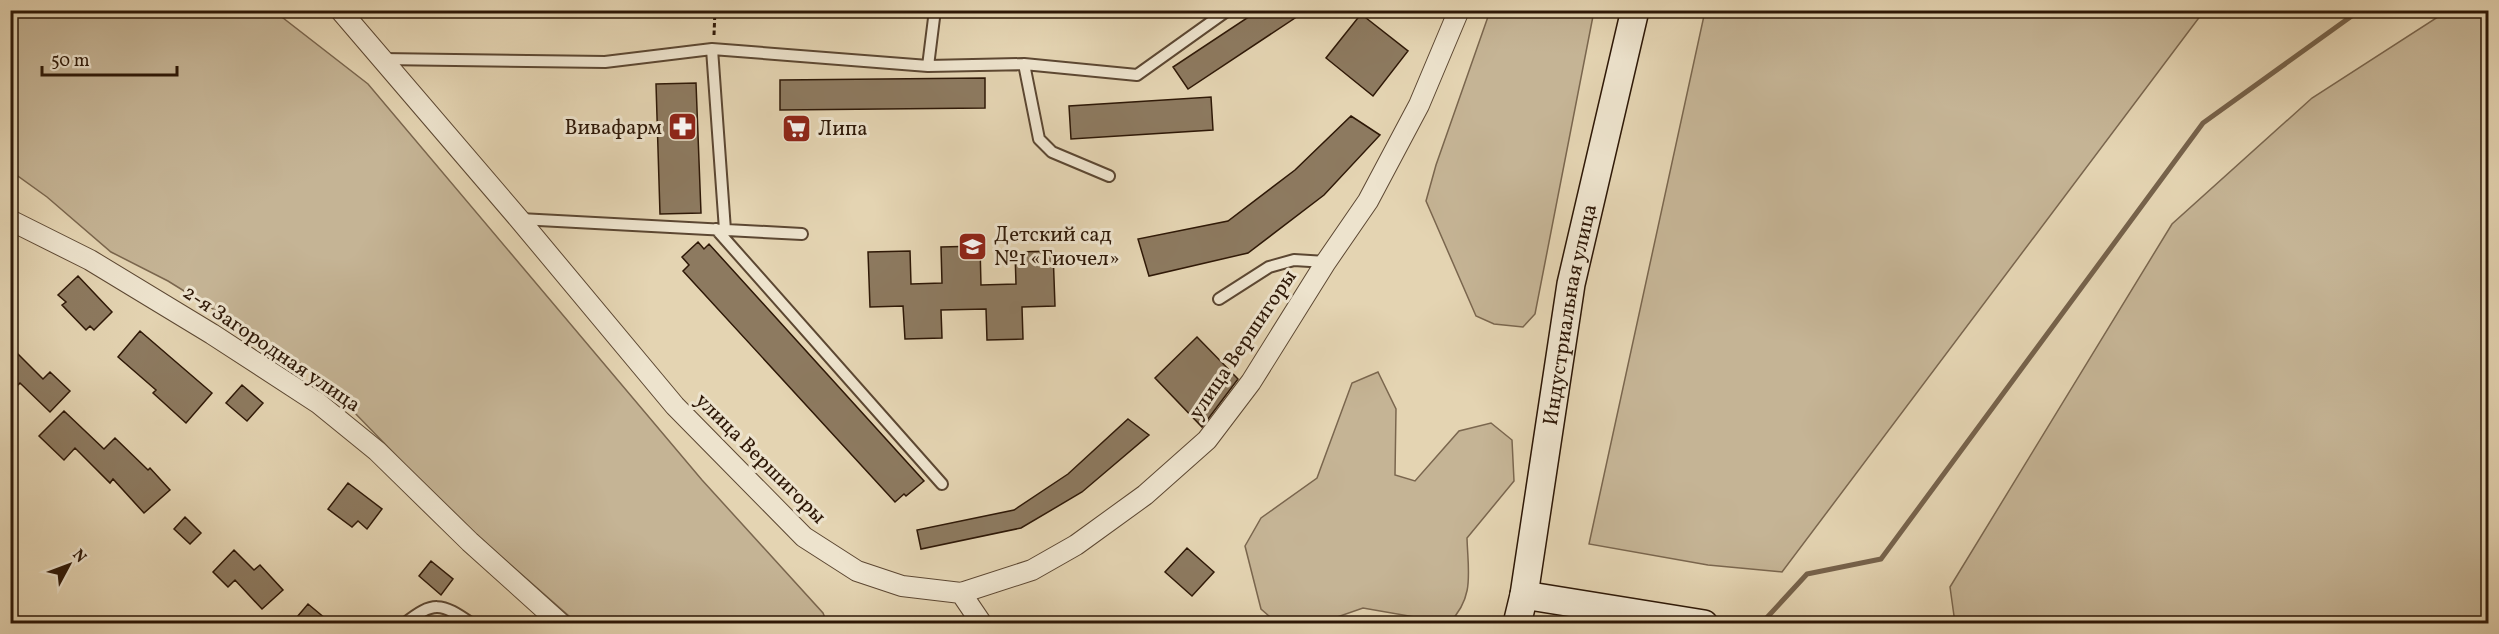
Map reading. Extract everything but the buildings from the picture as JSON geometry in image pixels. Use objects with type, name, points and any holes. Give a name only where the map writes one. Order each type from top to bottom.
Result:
[{"type":"main road","name":"Индустриальная улица","points":[[1517,624],[1524,595],[1571,284],[1635,10]]},
{"type":"main road","points":[[1524,595],[1704,624]]},
{"type":"street","name":"улица Вершигоры","points":[[340,10],[675,406],[804,537],[857,571],[902,586],[961,593],[1032,570],[1077,544],[1145,495],[1207,440],[1251,382],[1326,262],[1368,201],[1419,105],[1459,10]]},
{"type":"street","name":"2-я Загородная улица","points":[[10,220],[90,260],[212,334],[318,403],[377,451],[470,542],[561,624]]},
{"type":"street","points":[[961,593],[982,624]]},
{"type":"lane","points":[[928,66],[935,10]]},
{"type":"lane","points":[[381,59],[605,62],[712,49],[928,66],[1024,64],[1137,75],[1228,10]]},
{"type":"lane","points":[[712,49],[721,230],[942,484]]},
{"type":"lane","points":[[1024,64],[1039,139],[1052,152],[1109,177]]},
{"type":"lane","points":[[519,219],[802,234]]},
{"type":"lane","points":[[1219,299],[1269,267],[1294,260],[1326,262]]},
{"type":"lane","points":[[404,624],[425,608],[436,606],[461,616],[472,624]]},
{"type":"path","points":[[712,49],[715,10]]},
{"type":"shaded area","points":[[11,11],[274,11],[368,84],[702,480],[823,613],[827,623],[577,623],[456,517],[316,373],[168,281],[111,252],[47,197],[11,171]]},
{"type":"shaded area","points":[[1490,11],[1594,11],[1535,314],[1523,327],[1494,324],[1476,316],[1426,201],[1436,165]]},
{"type":"shaded area","points":[[1705,11],[2204,11],[1782,572],[1708,565],[1589,544]]},
{"type":"shaded area","points":[[2447,11],[2488,11],[2488,623],[1955,623],[1950,587],[2172,224],[2312,98]]},
{"type":"shaded area","points":[[1378,372],[1396,409],[1395,475],[1415,481],[1459,431],[1491,423],[1512,440],[1514,481],[1467,538],[1469,573],[1466,594],[1463,604],[1449,623],[1363,608],[1320,623],[1277,623],[1261,609],[1245,546],[1261,518],[1317,478],[1352,383]]},
{"type":"waterway","points":[[1761,624],[1807,574],[1881,559],[2203,123],[2360,10]]},
{"type":"place","name":"Вивафарм","points":[[683,127]]},
{"type":"place","name":"Липа","points":[[797,128]]},
{"type":"place","name":"Детский сад №1 «Гиочел»","points":[[973,246]]}]
